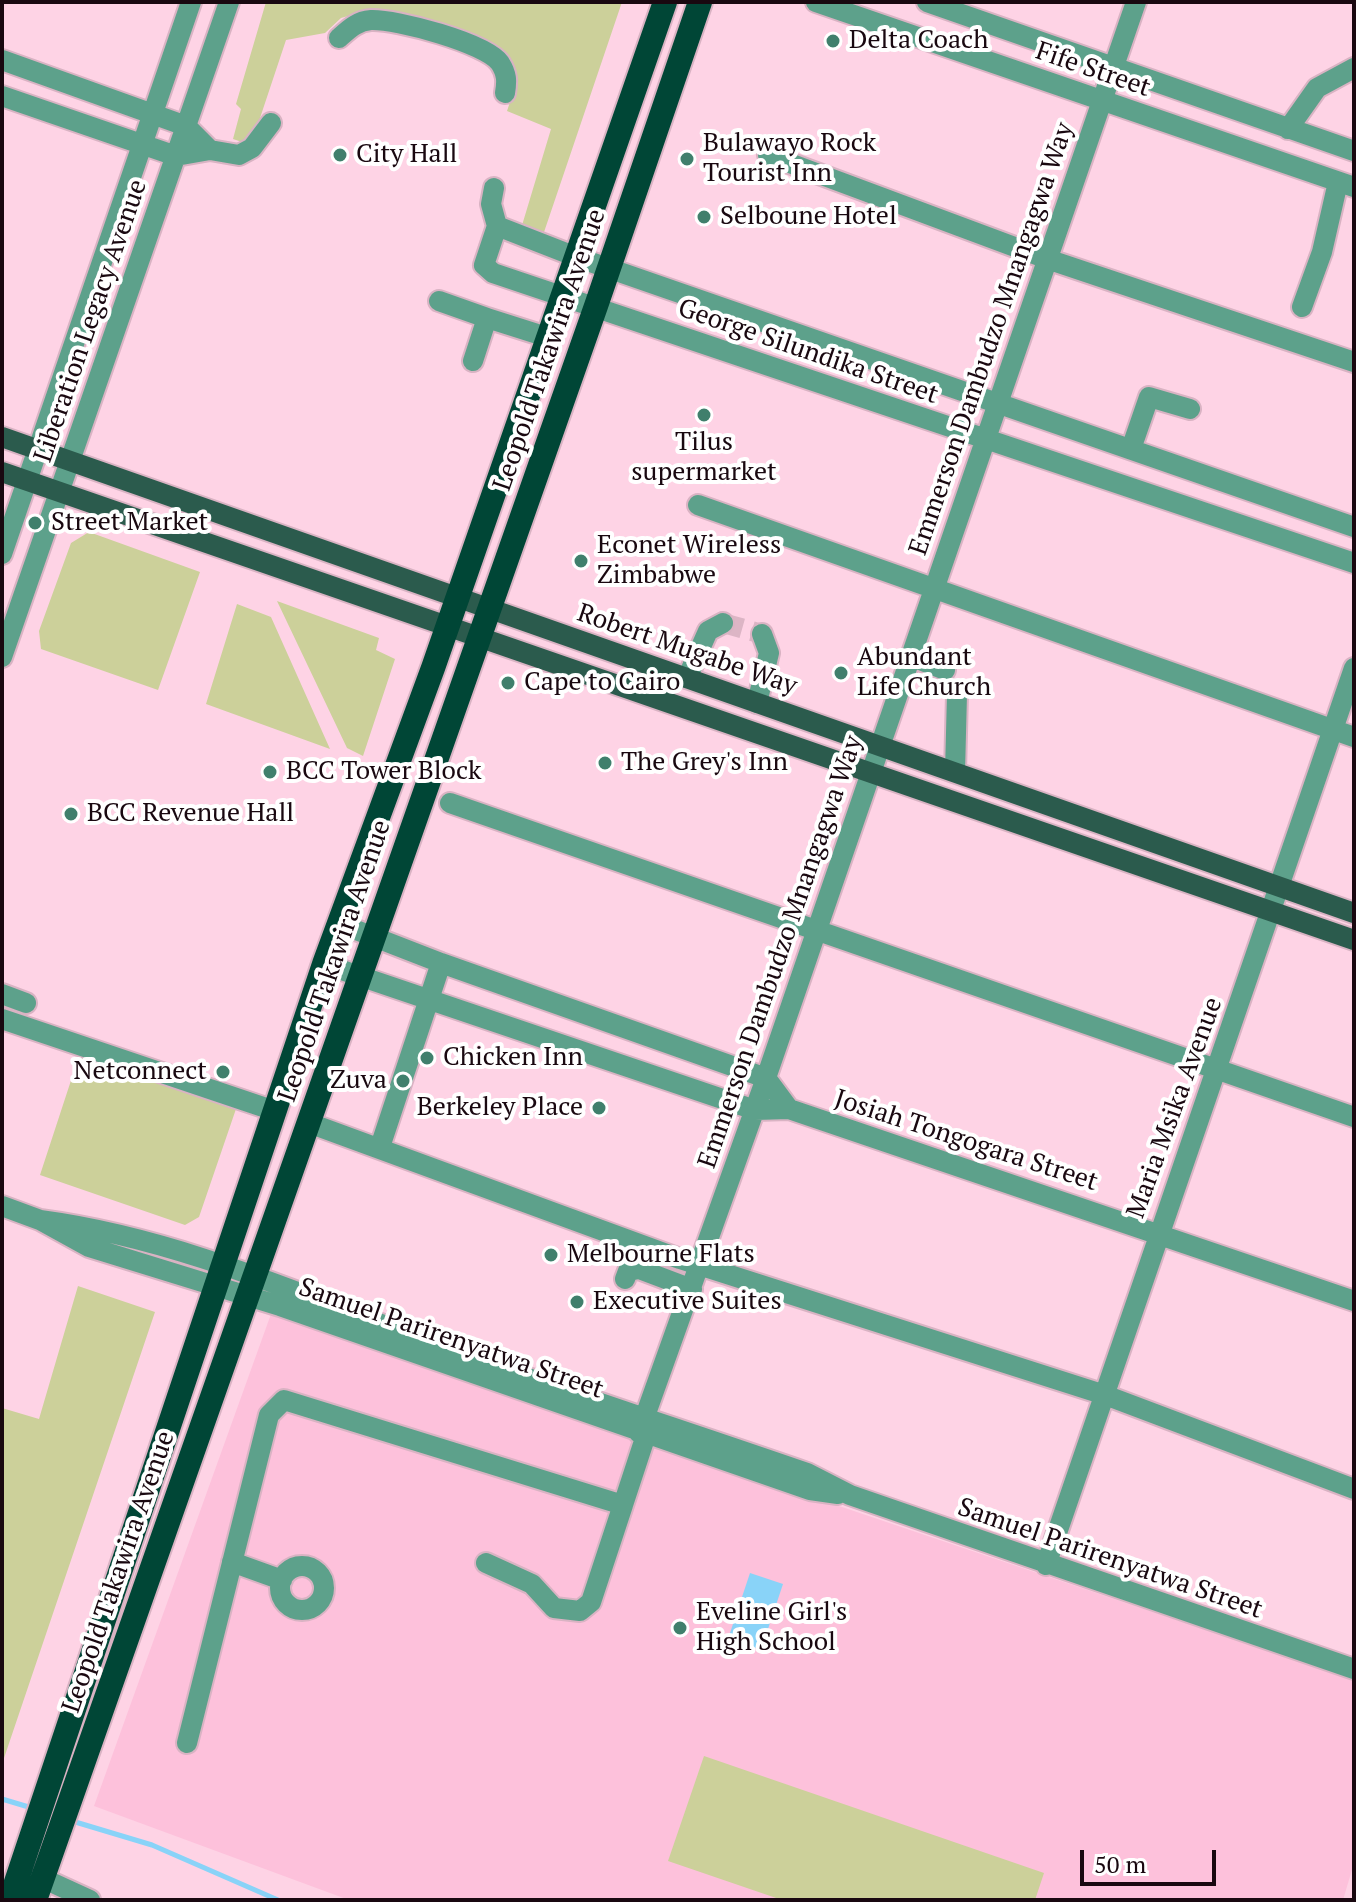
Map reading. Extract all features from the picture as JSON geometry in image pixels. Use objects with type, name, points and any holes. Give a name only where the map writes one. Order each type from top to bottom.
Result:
[{"type":"highway","name":"Leopold Takawira Avenue","points":[[57,1800],[220,1276],[324,964],[579,258],[665,2]]},
{"type":"highway","name":"Leopold Takawira Avenue","points":[[42,1843],[309,1123],[700,2]]},
{"type":"highway","points":[[38,1889],[42,1843]]},
{"type":"highway","points":[[10,1900],[42,1843]]},
{"type":"main road","name":"Robert Mugabe Way","points":[[2,437],[1354,913]]},
{"type":"main road","points":[[2,472],[1354,940]]},
{"type":"street","name":"Liberation Legacy Avenue","points":[[2,554],[191,2]]},
{"type":"street","name":"Liberation Legacy Avenue","points":[[3,649],[229,2]]},
{"type":"street","name":"Fife Street","points":[[816,2],[1346,184]]},
{"type":"street","name":"Fife Street","points":[[927,2],[1354,151]]},
{"type":"street","name":"Emmerson Dambudzo Mnangagwa Way","points":[[486,1563],[532,1584],[554,1608],[580,1611],[591,1602],[623,1505],[643,1429],[1136,2]]},
{"type":"street","points":[[339,38],[354,25],[371,20],[390,22],[480,48],[499,61],[508,79],[505,93]]},
{"type":"street","points":[[2,60],[186,126],[210,150]]},
{"type":"street","points":[[1288,129],[1317,88],[1354,68]]},
{"type":"street","points":[[2,96],[176,156],[210,150],[239,155],[252,148],[271,123]]},
{"type":"street","points":[[768,155],[1047,259],[1354,362]]},
{"type":"street","points":[[1302,307],[1346,184]]},
{"type":"street","points":[[494,188],[491,204],[497,226]]},
{"type":"street","name":"George Silundika Street","points":[[1354,527],[608,269],[497,226],[485,270],[565,294],[985,440],[1354,563]]},
{"type":"street","points":[[439,301],[550,338]]},
{"type":"street","points":[[473,361],[487,318]]},
{"type":"street","points":[[1131,449],[1149,397],[1190,409]]},
{"type":"street","points":[[698,505],[1354,737]]},
{"type":"street","points":[[687,678],[708,631],[723,623]]},
{"type":"street","points":[[757,703],[769,653],[762,634]]},
{"type":"street","points":[[910,656],[945,670]]},
{"type":"street","name":"Maria Msika Avenue","points":[[1046,1565],[1354,668]]},
{"type":"street","points":[[955,772],[957,694]]},
{"type":"street","points":[[450,803],[1354,1117]]},
{"type":"street","points":[[338,923],[441,963],[766,1078],[789,1109]]},
{"type":"street","points":[[380,1147],[441,963]]},
{"type":"street","name":"Josiah Tongogara Street","points":[[324,964],[755,1110],[789,1109],[1354,1301]]},
{"type":"street","points":[[2,994],[26,1003]]},
{"type":"street","points":[[2,1019],[275,1111]]},
{"type":"street","points":[[309,1123],[700,1265],[1105,1395],[1354,1489]]},
{"type":"street","name":"Samuel Parirenyatwa Street","points":[[2,1206],[40,1220],[89,1247],[220,1276],[250,1286],[810,1490],[850,1495],[1354,1669]]},
{"type":"street","points":[[625,1279],[628,1271],[639,1269],[692,1289]]},
{"type":"street","points":[[187,1743],[269,1415],[284,1400],[623,1505]]},
{"type":"street","points":[[232,1562],[282,1580]]},
{"type":"street","points":[[38,1889],[90,1900]]},
{"type":"shaded area","name":"Eveline Girl's High School","points":[[271,1314],[1354,1680],[1354,1863],[1343,1900],[349,1900],[94,1806]]},
{"type":"green space","points":[[266,2],[622,2],[542,238],[520,232],[551,129],[507,111],[512,96],[508,57],[481,43],[384,10],[369,10],[341,18],[325,33],[286,40],[251,145],[233,139],[241,109],[236,104]]},
{"type":"green space","points":[[89,532],[200,572],[158,690],[41,649],[39,631],[71,543]]},
{"type":"green space","points":[[277,601],[379,638],[376,650],[395,659],[363,756],[347,748]]},
{"type":"green space","points":[[237,604],[271,617],[330,749],[206,704]]},
{"type":"green space","points":[[80,1053],[237,1106],[199,1217],[185,1225],[40,1175]]},
{"type":"green space","points":[[78,1286],[155,1312],[2,1764],[2,1408],[39,1419]]},
{"type":"green space","points":[[704,1756],[1044,1873],[1035,1900],[782,1900],[668,1861]]},
{"type":"water","points":[[750,1573],[783,1584],[761,1650],[728,1639]]},
{"type":"waterway","points":[[2,1799],[32,1808]]},
{"type":"waterway","points":[[72,1821],[152,1845],[278,1900]]},
{"type":"tunnel","points":[[723,623],[762,634]]},
{"type":"place","name":"Delta Coach","points":[[833,41]]},
{"type":"place","name":"City Hall","points":[[340,155]]},
{"type":"place","name":"Bulawayo Rock Tourist Inn","points":[[687,159]]},
{"type":"place","name":"Selboune Hotel","points":[[704,217]]},
{"type":"place","name":"Tilus supermarket","points":[[704,415]]},
{"type":"place","name":"Street Market","points":[[35,523]]},
{"type":"place","name":"Econet Wireless Zimbabwe","points":[[581,561]]},
{"type":"place","name":"Abundant Life Church","points":[[841,673]]},
{"type":"place","name":"Cape to Cairo","points":[[508,683]]},
{"type":"place","name":"The Grey's Inn","points":[[605,763]]},
{"type":"place","name":"BCC Tower Block","points":[[270,772]]},
{"type":"place","name":"BCC Revenue Hall","points":[[71,814]]},
{"type":"place","name":"Chicken Inn","points":[[427,1058]]},
{"type":"place","name":"Netconnect","points":[[223,1072]]},
{"type":"place","name":"Zuva","points":[[403,1081]]},
{"type":"place","name":"Berkeley Place","points":[[599,1108]]},
{"type":"place","name":"Melbourne Flats","points":[[551,1255]]},
{"type":"place","name":"Executive Suites","points":[[577,1302]]},
{"type":"place","name":"Eveline Girl's High School","points":[[680,1628]]}]
